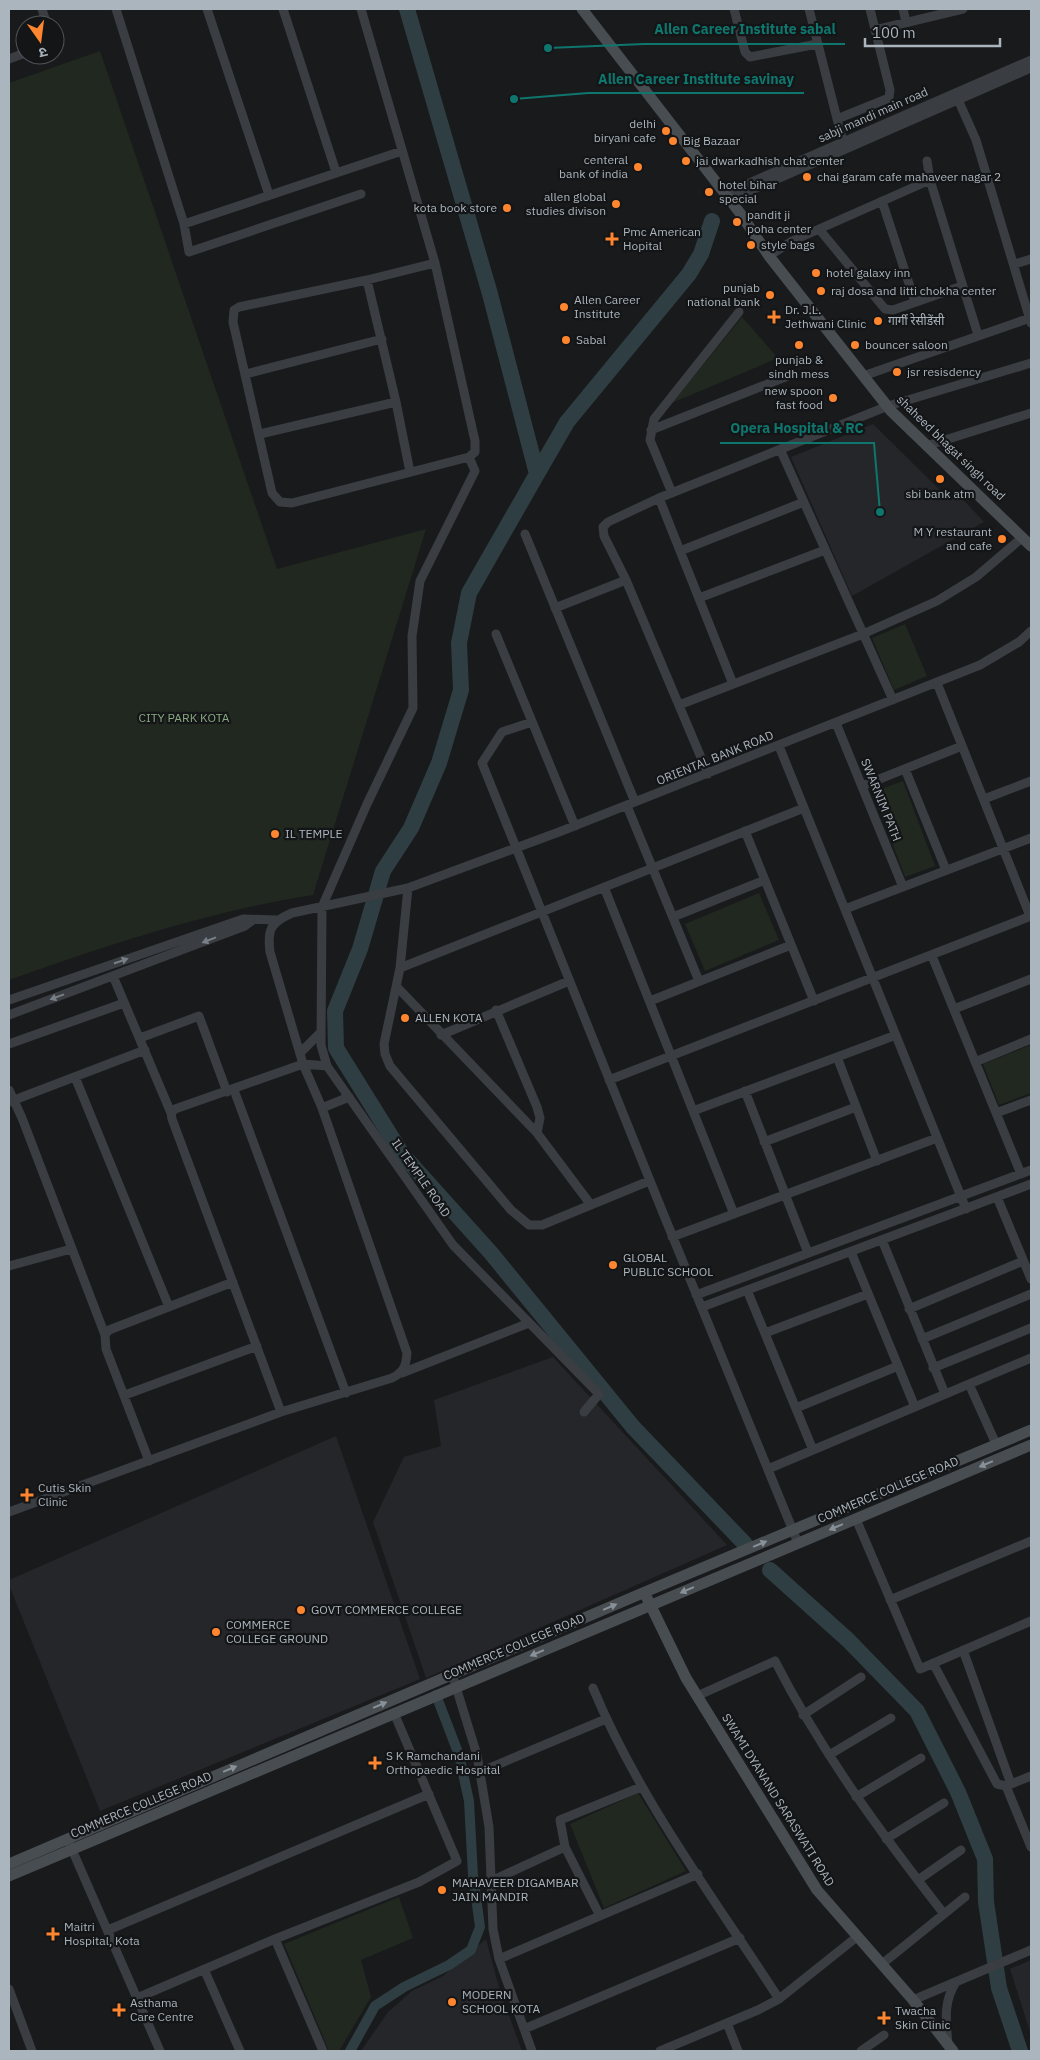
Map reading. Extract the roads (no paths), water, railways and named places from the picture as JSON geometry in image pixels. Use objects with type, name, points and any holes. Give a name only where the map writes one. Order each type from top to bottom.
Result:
[{"type":"street","points":[[116,9],[184,224],[189,252],[361,194]]},
{"type":"street","points":[[207,9],[269,195]]},
{"type":"street","points":[[283,9],[336,172]]},
{"type":"street","points":[[361,9],[435,263],[476,441],[475,452],[469,456],[292,503],[280,502],[272,493],[233,322],[234,310],[239,307],[367,280],[435,263]]},
{"type":"street","name":"shaheed bhagat singh road","points":[[582,9],[727,197],[769,256],[888,406],[926,446],[1029,543]]},
{"type":"street","points":[[734,9],[746,52],[750,58],[817,44]]},
{"type":"street","points":[[809,9],[844,146]]},
{"type":"street","points":[[837,119],[889,98],[890,90],[870,9]]},
{"type":"street","points":[[903,9],[906,22]]},
{"type":"street","points":[[875,30],[906,22],[936,11],[963,9]]},
{"type":"street","name":"sabji mandi main road","points":[[727,197],[957,96],[1031,60]]},
{"type":"street","points":[[863,376],[978,335],[1030,321],[976,140],[957,96],[1031,68]]},
{"type":"street","points":[[184,224],[402,151]]},
{"type":"street","points":[[927,161],[930,180],[978,335]]},
{"type":"street","points":[[769,256],[792,241],[930,180]]},
{"type":"street","points":[[882,202],[915,302]]},
{"type":"street","points":[[819,229],[879,305],[885,309],[893,310],[962,286]]},
{"type":"street","points":[[1014,264],[1031,259]]},
{"type":"street","points":[[367,280],[382,339],[410,472]]},
{"type":"street","points":[[672,493],[654,452],[651,430],[658,412],[739,312]]},
{"type":"street","points":[[246,374],[382,339]]},
{"type":"street","points":[[708,774],[626,580],[604,536],[603,527],[608,522],[659,498],[888,406],[1031,363]]},
{"type":"street","points":[[651,430],[792,374]]},
{"type":"street","points":[[260,434],[396,402]]},
{"type":"street","points":[[926,446],[1031,413]]},
{"type":"street","points":[[780,449],[893,700]]},
{"type":"street","points":[[322,907],[412,708],[412,636],[420,582],[475,471],[469,456]]},
{"type":"street","points":[[659,498],[733,684]]},
{"type":"street","points":[[680,551],[804,502]]},
{"type":"street","points":[[524,534],[555,608],[631,804],[653,868],[699,981]]},
{"type":"street","points":[[679,705],[863,634],[936,601],[1029,543]]},
{"type":"street","points":[[699,598],[825,550]]},
{"type":"street","points":[[555,608],[626,580]]},
{"type":"street","name":"ORIENTAL BANK ROAD","points":[[9,1000],[243,919],[277,920],[292,914],[404,890],[575,826],[937,683],[980,665],[1019,642],[1031,631]]},
{"type":"street","points":[[496,634],[575,826]]},
{"type":"street","points":[[609,1080],[1031,916],[937,683]]},
{"type":"street","points":[[532,722],[502,732],[482,763],[672,1237],[798,1543]]},
{"type":"street","name":"SWARNIM PATH","points":[[836,723],[903,887]]},
{"type":"street","points":[[779,746],[966,1209]]},
{"type":"street","points":[[862,786],[962,746]]},
{"type":"street","points":[[905,769],[946,870]]},
{"type":"street","points":[[984,799],[1031,781]]},
{"type":"street","points":[[400,968],[804,808]]},
{"type":"street","points":[[745,831],[814,1001]]},
{"type":"street","points":[[845,909],[1031,838]]},
{"type":"street","points":[[673,917],[765,880]]},
{"type":"street","points":[[604,887],[734,1214]]},
{"type":"street","points":[[404,890],[400,968],[384,1044],[385,1054],[390,1066],[511,1210],[528,1225],[542,1225],[650,1181]]},
{"type":"street","name":"IL TEMPLE ROAD","points":[[322,907],[320,1033],[322,1054],[327,1066],[453,1245],[599,1394],[584,1412]]},
{"type":"street","points":[[9,1015],[245,926],[253,920]]},
{"type":"street","points":[[277,920],[268,936],[270,952],[303,1064],[322,1108],[407,1353],[402,1373]]},
{"type":"street","points":[[650,1001],[791,945]]},
{"type":"street","points":[[932,956],[1021,1174]]},
{"type":"street","points":[[113,976],[171,1113],[281,1412]]},
{"type":"street","points":[[954,1009],[1031,979]]},
{"type":"street","points":[[440,1035],[569,981]]},
{"type":"street","points":[[397,987],[440,1035],[537,1133],[591,1204]]},
{"type":"street","points":[[9,1044],[124,1003]]},
{"type":"street","points":[[496,1010],[536,1106],[540,1118],[537,1133]]},
{"type":"street","points":[[140,1038],[199,1016],[230,1091],[346,1393]]},
{"type":"street","points":[[300,1053],[320,1033]]},
{"type":"street","points":[[694,1111],[896,1035]]},
{"type":"street","points":[[975,1062],[1031,1039]]},
{"type":"street","points":[[11,1102],[145,1050]]},
{"type":"street","points":[[837,1057],[877,1161]]},
{"type":"street","points":[[171,1113],[175,1109],[303,1064],[327,1066]]},
{"type":"street","points":[[75,1077],[170,1307]]},
{"type":"street","points":[[9,1090],[11,1102],[22,1118],[70,1249],[105,1335],[106,1349],[149,1461]]},
{"type":"street","points":[[745,1092],[808,1254]]},
{"type":"street","points":[[322,1108],[349,1098]]},
{"type":"street","points":[[996,1113],[1031,1100]]},
{"type":"street","points":[[764,1142],[856,1107]]},
{"type":"street","points":[[672,1237],[937,1138]]},
{"type":"street","points":[[696,1295],[1031,1170]]},
{"type":"street","points":[[702,1307],[1031,1184]]},
{"type":"street","points":[[998,1197],[1031,1279]]},
{"type":"street","points":[[882,1240],[945,1394]]},
{"type":"street","points":[[9,1266],[70,1249]]},
{"type":"street","points":[[850,1252],[915,1407]]},
{"type":"street","points":[[909,1309],[1023,1261]]},
{"type":"street","points":[[105,1335],[109,1330],[233,1282]]},
{"type":"street","points":[[747,1290],[813,1450]]},
{"type":"street","points":[[765,1333],[868,1294]]},
{"type":"street","points":[[922,1339],[1031,1294]]},
{"type":"street","points":[[9,1512],[281,1412],[346,1393],[402,1373],[529,1323]]},
{"type":"street","points":[[933,1368],[1031,1328]]},
{"type":"street","points":[[125,1395],[257,1346]]},
{"type":"street","points":[[768,1469],[1031,1358]]},
{"type":"street","points":[[796,1408],[898,1366]]},
{"type":"street","points":[[970,1384],[996,1444]]},
{"type":"street","points":[[9,1864],[70,1844],[452,1674],[1031,1430]]},
{"type":"street","name":"COMMERCE COLLEGE ROAD","points":[[9,1876],[70,1844],[394,1713],[1031,1445]]},
{"type":"street","points":[[856,1519],[920,1669],[1031,1621]]},
{"type":"street","points":[[890,1600],[1031,1541]]},
{"type":"street","name":"SWAMI DYANAND SARASWATI ROAD","points":[[645,1592],[697,1696],[817,1890],[913,2000],[950,2048]]},
{"type":"street","points":[[963,1650],[1031,1847]]},
{"type":"street","points":[[697,1696],[775,1661],[803,1715],[856,1796],[886,1839],[944,1914]]},
{"type":"street","points":[[934,1663],[997,1784],[1009,1785],[1031,1776]]},
{"type":"street","points":[[452,1674],[458,1686],[480,1772],[489,1827],[493,1929],[499,1958],[532,2051]]},
{"type":"street","points":[[803,1715],[861,1677]]},
{"type":"street","points":[[593,1688],[606,1719],[642,1787],[779,1999]]},
{"type":"street","points":[[137,1998],[275,1939],[419,1882],[457,1862],[394,1713]]},
{"type":"street","points":[[829,1755],[891,1718]]},
{"type":"street","points":[[480,1772],[606,1719]]},
{"type":"street","points":[[856,1796],[921,1758]]},
{"type":"street","points":[[600,1916],[565,1847],[560,1820],[642,1787]]},
{"type":"street","points":[[108,1930],[428,1794]]},
{"type":"street","points":[[886,1839],[944,1802]]},
{"type":"street","points":[[70,1844],[160,2051]]},
{"type":"street","points":[[491,1881],[565,1847]]},
{"type":"street","points":[[918,1880],[961,1850]]},
{"type":"street","points":[[499,1958],[698,1874]]},
{"type":"street","points":[[882,1964],[965,1897]]},
{"type":"street","points":[[660,2051],[678,2048],[779,1999],[858,1936]]},
{"type":"street","points":[[524,2029],[740,1938]]},
{"type":"street","points":[[275,1939],[323,2051]]},
{"type":"street","points":[[913,2000],[1031,1950]]},
{"type":"street","points":[[204,1969],[240,2051]]},
{"type":"street","points":[[950,2048],[945,2014],[948,1994],[956,1982]]},
{"type":"street","points":[[9,1989],[32,2051]]},
{"type":"street","points":[[727,2023],[738,2051]]},
{"type":"street","points":[[862,2051],[884,2035]]},
{"type":"waterway","points":[[407,9],[490,294],[537,474],[469,593],[459,643],[461,690],[439,763],[411,828],[383,871],[360,949],[335,1011],[336,1048],[402,1154],[491,1253],[633,1427],[745,1544]]},
{"type":"waterway","points":[[537,474],[567,422],[689,274],[701,254],[712,221]]},
{"type":"waterway","points":[[770,1570],[848,1640],[917,1711],[958,1792],[985,1859],[986,1902],[999,1988],[1020,2051]]},
{"type":"waterway","points":[[350,2051],[375,2006],[404,1987],[449,1965],[471,1950],[480,1927],[473,1875],[469,1801],[459,1755],[436,1695]]},
{"type":"place","name":"Allen Career Institute sabal","points":[[548,48]]},
{"type":"place","name":"Allen Career Institute savinay","points":[[514,99]]},
{"type":"place","name":"delhi biryani cafe","points":[[666,131]]},
{"type":"place","name":"Big Bazaar","points":[[673,141]]},
{"type":"place","name":"jai dwarkadhish chat center","points":[[686,161]]},
{"type":"place","name":"centeral bank of india","points":[[638,167]]},
{"type":"place","name":"chai garam cafe mahaveer nagar 2","points":[[807,177]]},
{"type":"place","name":"hotel bihar special","points":[[709,192]]},
{"type":"place","name":"allen global studies divison","points":[[616,204]]},
{"type":"place","name":"kota book store","points":[[507,208]]},
{"type":"place","name":"pandit ji poha center","points":[[737,222]]},
{"type":"place","name":"Pmc American Hopital","points":[[612,239]]},
{"type":"place","name":"style bags","points":[[751,245]]},
{"type":"place","name":"hotel galaxy inn","points":[[816,273]]},
{"type":"place","name":"raj dosa and litti chokha center","points":[[821,291]]},
{"type":"place","name":"punjab national bank","points":[[770,295]]},
{"type":"place","name":"Allen Career Institute","points":[[564,307]]},
{"type":"place","name":"Dr. J.L. Jethwani Clinic","points":[[774,317]]},
{"type":"place","name":"गार्गी रेसीडेंसी","points":[[878,321]]},
{"type":"place","name":"Sabal","points":[[566,340]]},
{"type":"place","name":"punjab & sindh mess","points":[[799,345]]},
{"type":"place","name":"bouncer saloon","points":[[855,345]]},
{"type":"place","name":"jsr resisdency","points":[[897,372]]},
{"type":"place","name":"new spoon fast food","points":[[833,398]]},
{"type":"place","name":"sbi bank atm","points":[[940,479]]},
{"type":"place","name":"Opera Hospital & RC","points":[[880,512]]},
{"type":"place","name":"M Y restaurant and cafe","points":[[1002,539]]},
{"type":"place","name":"IL TEMPLE","points":[[275,834]]},
{"type":"place","name":"ALLEN KOTA","points":[[405,1018]]},
{"type":"place","name":"GLOBAL PUBLIC SCHOOL","points":[[613,1265]]},
{"type":"place","name":"Cutis Skin Clinic","points":[[27,1495]]},
{"type":"place","name":"GOVT COMMERCE COLLEGE","points":[[301,1610]]},
{"type":"place","name":"COMMERCE COLLEGE GROUND","points":[[216,1632]]},
{"type":"place","name":"S K Ramchandani Orthopaedic Hospital","points":[[375,1763]]},
{"type":"place","name":"MAHAVEER DIGAMBAR JAIN MANDIR","points":[[442,1890]]},
{"type":"place","name":"Maitri Hospital, Kota","points":[[53,1934]]},
{"type":"place","name":"MODERN SCHOOL KOTA","points":[[452,2002]]},
{"type":"place","name":"Asthama Care Centre","points":[[119,2010]]},
{"type":"place","name":"Twacha Skin Clinic","points":[[884,2018]]},
{"type":"park label","name":"CITY PARK KOTA","points":[[184,718]]}]
